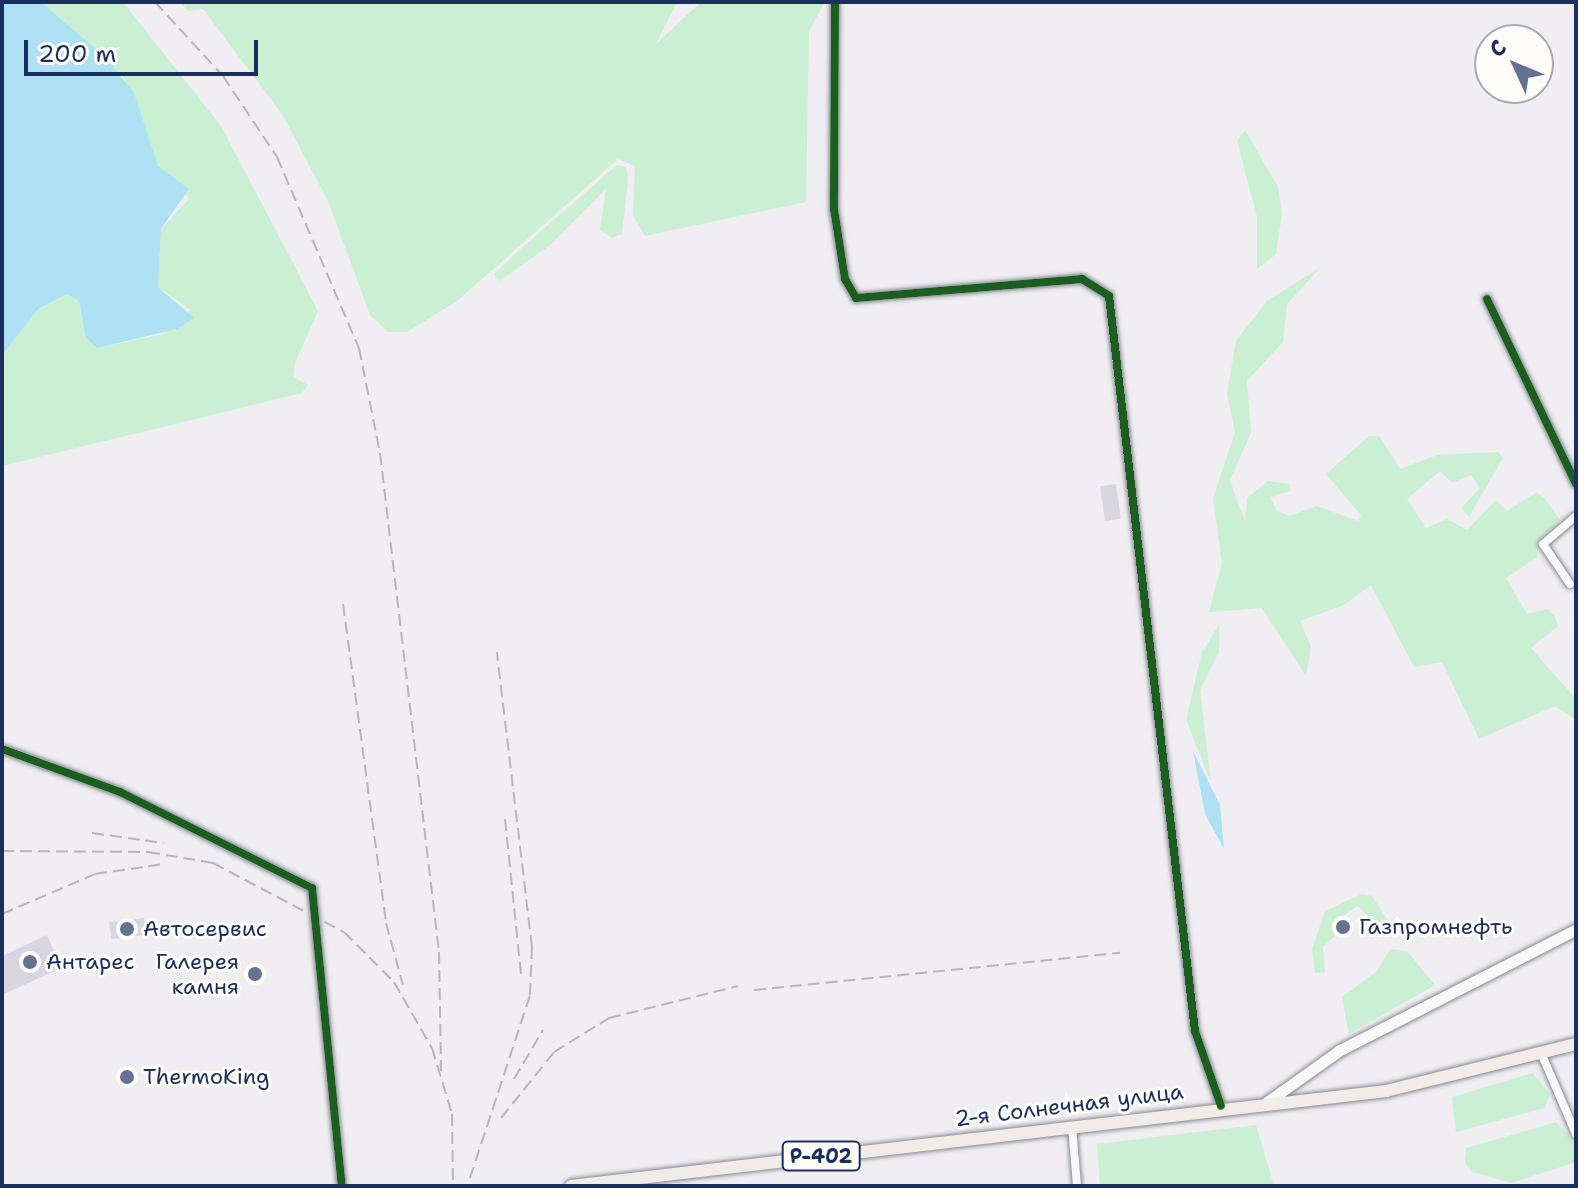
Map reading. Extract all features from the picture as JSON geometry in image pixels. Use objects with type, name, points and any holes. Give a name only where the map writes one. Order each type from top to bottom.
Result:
[{"type":"main road","points":[[1267,1102],[1340,1050],[1576,929]]},
{"type":"main road","name":"Р-402","points":[[1267,1102],[1434,1083],[1576,1044]]},
{"type":"main road","name":"2-я Солнечная улица","points":[[571,1186],[1267,1102]]},
{"type":"street","points":[[835,2],[834,209],[845,279],[856,298],[1082,279],[1109,296],[1195,1031],[1221,1106]]},
{"type":"street","points":[[1487,299],[1576,484]]},
{"type":"street","points":[[1570,584],[1543,544],[1576,516]]},
{"type":"street","points":[[2,749],[120,792],[312,888],[342,1186]]},
{"type":"street","points":[[1542,1055],[1576,1134]]},
{"type":"street","points":[[1072,1125],[1077,1186]]},
{"type":"green space","points":[[41,2],[123,2],[221,126],[318,311],[295,363],[293,377],[308,385],[302,393],[2,466],[2,355],[38,309],[67,294],[79,301],[86,338],[97,348],[163,334],[191,310],[158,287],[161,229],[189,199],[158,166],[124,78]]},
{"type":"green space","points":[[180,2],[677,2],[656,44],[701,2],[825,2],[809,31],[806,202],[645,236],[633,216],[635,166],[618,159],[457,301],[407,332],[388,332],[370,315],[328,201],[282,114],[203,9],[188,11]]},
{"type":"green space","points":[[1245,130],[1278,187],[1282,214],[1276,254],[1257,269],[1257,217],[1237,141]]},
{"type":"green space","points":[[617,165],[626,167],[628,181],[622,234],[612,238],[600,230],[606,189],[549,246],[499,281],[494,274]]},
{"type":"green space","points":[[1321,267],[1287,304],[1283,342],[1247,381],[1251,433],[1230,480],[1245,522],[1247,498],[1268,481],[1290,484],[1291,491],[1270,497],[1277,511],[1289,516],[1317,506],[1358,521],[1361,515],[1326,474],[1369,436],[1379,436],[1400,469],[1437,455],[1498,452],[1503,458],[1469,517],[1461,508],[1480,488],[1471,475],[1452,483],[1440,471],[1407,499],[1426,528],[1447,519],[1467,530],[1496,500],[1507,511],[1537,492],[1546,500],[1560,520],[1540,540],[1537,557],[1506,578],[1527,614],[1547,609],[1555,617],[1558,626],[1531,648],[1576,699],[1576,720],[1555,706],[1479,739],[1442,662],[1414,667],[1371,585],[1344,605],[1300,621],[1311,647],[1306,676],[1262,608],[1209,612],[1222,563],[1213,498],[1235,432],[1227,394],[1236,341],[1267,301]]},
{"type":"green space","points":[[1219,625],[1219,652],[1200,690],[1211,782],[1186,720],[1202,652]]},
{"type":"green space","points":[[1362,894],[1372,896],[1395,931],[1386,936],[1358,906],[1332,923],[1338,933],[1323,947],[1325,972],[1315,973],[1312,949],[1325,911]]},
{"type":"green space","points":[[1390,949],[1407,951],[1435,985],[1349,1034],[1342,997],[1377,971]]},
{"type":"green space","points":[[1533,1073],[1550,1094],[1545,1108],[1456,1132],[1452,1097]]},
{"type":"green space","points":[[1556,1122],[1576,1142],[1576,1162],[1511,1183],[1472,1172],[1465,1163],[1466,1148]]},
{"type":"green space","points":[[1256,1125],[1274,1186],[1100,1186],[1097,1144]]},
{"type":"water","points":[[2,2],[41,2],[106,58],[134,93],[158,166],[189,189],[161,229],[158,287],[194,318],[177,329],[97,348],[86,338],[79,301],[67,294],[38,309],[2,355]]},
{"type":"water","points":[[1193,751],[1220,805],[1224,849],[1205,814]]},
{"type":"building","points":[[1116,484],[1121,519],[1105,521],[1100,486]]},
{"type":"building","name":"Автосервис","points":[[144,918],[146,935],[111,939],[109,922]]},
{"type":"building","name":"Антарес","points":[[47,935],[61,968],[2,995],[2,956]]},
{"type":"railway","points":[[155,2],[223,76],[277,157],[359,348],[380,453],[439,952],[441,1071]]},
{"type":"railway","points":[[343,604],[386,923],[403,985]]},
{"type":"railway","points":[[470,1178],[530,995],[532,947],[497,652]]},
{"type":"railway","points":[[505,819],[521,975]]},
{"type":"railway","points":[[92,833],[163,843]]},
{"type":"railway","points":[[2,851],[148,852],[213,863],[344,932],[394,982],[432,1048],[452,1114],[453,1186]]},
{"type":"railway","points":[[2,914],[95,874],[164,864]]},
{"type":"railway","points":[[754,990],[1120,953]]},
{"type":"railway","points":[[501,1118],[554,1052],[609,1018],[738,986]]},
{"type":"railway","points":[[514,1079],[543,1030]]},
{"type":"cycle path","points":[[835,2],[834,209],[845,279],[856,298],[1082,279],[1109,296],[1195,1031],[1221,1106]]},
{"type":"cycle path","points":[[1487,299],[1576,484]]},
{"type":"cycle path","points":[[2,749],[120,792],[312,888],[342,1186]]},
{"type":"place","name":"Газпромнефть","points":[[1343,927]]},
{"type":"place","name":"Автосервис","points":[[127,929]]},
{"type":"place","name":"Антарес","points":[[30,962]]},
{"type":"place","name":"Галерея камня","points":[[255,974]]},
{"type":"place","name":"ThermoKing","points":[[127,1077]]}]
